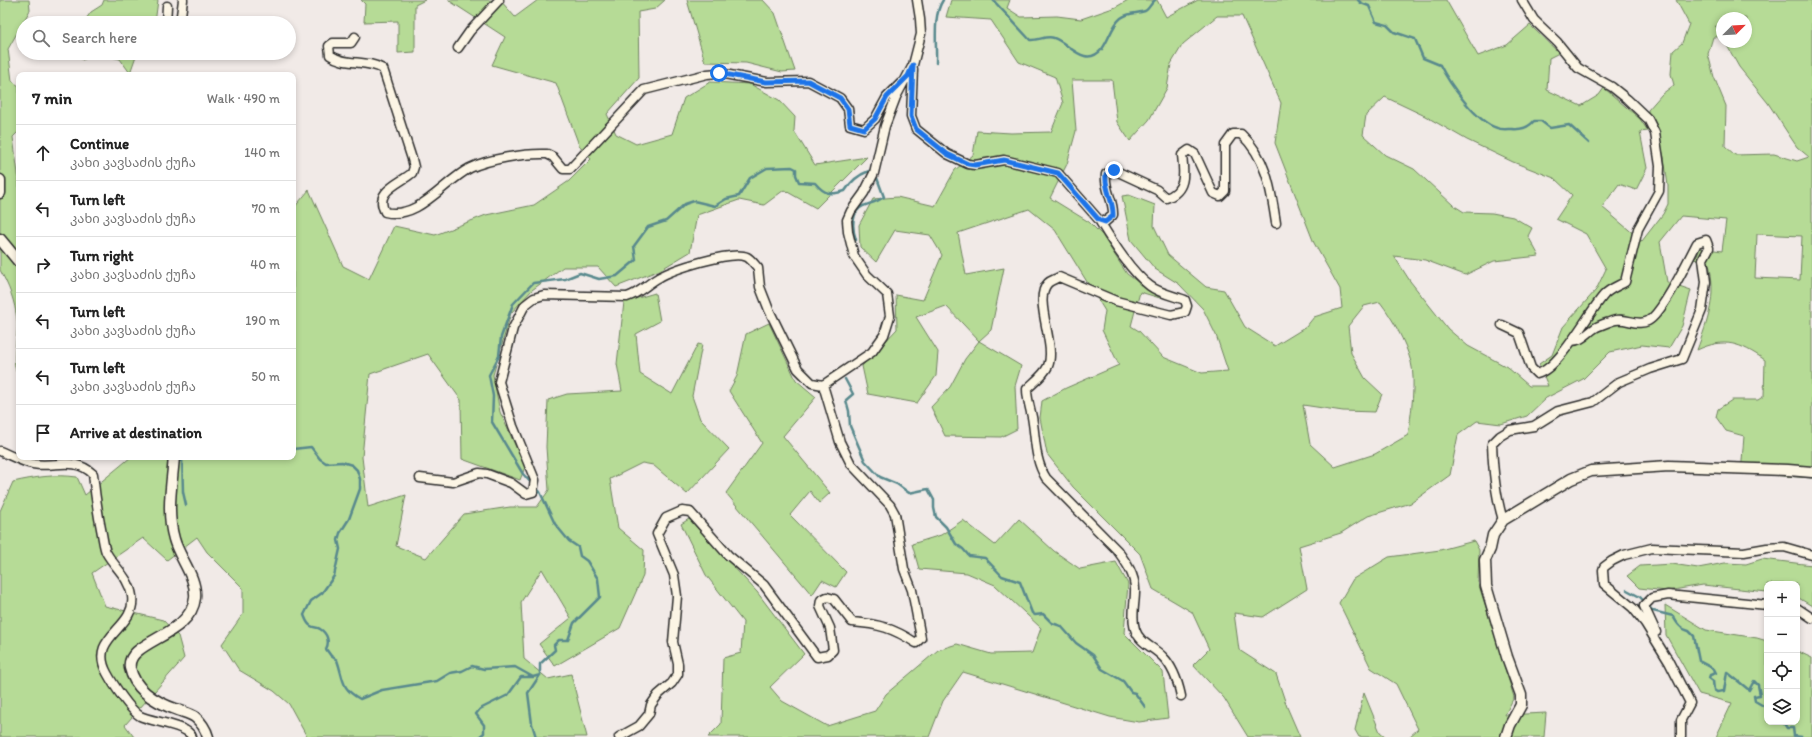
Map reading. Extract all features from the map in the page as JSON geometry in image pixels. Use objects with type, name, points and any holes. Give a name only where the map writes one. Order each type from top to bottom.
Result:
[{"type":"street","points":[[181,16],[183,0]]},
{"type":"street","points":[[458,48],[470,31],[499,0]]},
{"type":"street","points":[[420,478],[452,482],[479,473],[487,474],[511,483],[526,494],[533,492],[535,480],[513,426],[499,382],[513,328],[524,305],[534,298],[544,294],[627,297],[638,294],[659,278],[708,260],[731,255],[747,257],[758,268],[760,287],[798,369],[812,383],[823,385],[872,352],[884,335],[890,316],[887,294],[867,274],[854,256],[848,232],[847,220],[851,211],[864,193],[874,173],[885,126],[896,97],[913,65],[921,34],[917,0]]},
{"type":"street","points":[[1502,325],[1519,334],[1531,368],[1538,374],[1545,372],[1572,341],[1605,294],[1624,282],[1638,229],[1659,191],[1660,166],[1655,133],[1648,118],[1612,88],[1578,68],[1557,42],[1534,20],[1522,0]]},
{"type":"street","points":[[166,16],[167,6]]},
{"type":"street","points":[[356,37],[351,43],[333,43],[329,46],[328,51],[330,55],[342,60],[375,65],[382,69],[414,168],[412,173],[407,177],[390,186],[384,195],[382,207],[385,212],[392,213],[406,211],[420,204],[434,195],[459,174],[494,159],[547,154],[553,157],[563,169],[570,169],[644,90],[661,85],[707,74],[719,73],[766,82],[808,81],[840,98],[848,109],[850,125],[864,129],[875,119],[887,97],[908,76]]},
{"type":"street","points":[[913,65],[911,116],[916,129],[947,154],[968,164],[975,165],[1004,160],[1058,173],[1099,220],[1113,243],[1142,279],[1151,287],[1184,300],[1186,306],[1185,312],[1171,315],[1116,301],[1060,277],[1048,283],[1044,291],[1043,313],[1048,338],[1049,364],[1044,372],[1027,389],[1027,399],[1032,415],[1036,439],[1036,453],[1040,468],[1046,478],[1103,535],[1127,563],[1133,576],[1136,590],[1133,618],[1135,629],[1140,638],[1162,656],[1169,664],[1176,677],[1181,696]]},
{"type":"street","points":[[1099,220],[1105,222],[1113,216],[1113,208],[1105,185],[1106,174],[1109,171],[1114,170],[1157,190],[1166,198],[1175,195],[1182,186],[1184,171],[1182,155],[1189,150],[1195,154],[1213,193],[1220,196],[1225,191],[1224,145],[1233,134],[1241,134],[1251,144],[1263,165],[1270,184],[1276,223]]},
{"type":"street","points":[[0,180],[0,193]]},
{"type":"street","points":[[0,239],[16,258]]},
{"type":"street","points":[[1502,520],[1497,503],[1493,472],[1492,444],[1500,436],[1510,430],[1534,426],[1558,412],[1593,402],[1619,382],[1650,369],[1682,359],[1702,310],[1706,282],[1703,259],[1709,248],[1706,240],[1697,243],[1664,302],[1657,313],[1648,322],[1618,318],[1595,328],[1578,341],[1572,341]]},
{"type":"street","points":[[619,737],[639,726],[649,714],[658,695],[672,683],[678,674],[678,664],[674,642],[678,596],[674,575],[657,534],[666,518],[682,511],[690,512],[728,555],[764,585],[818,658],[828,655],[833,650],[830,628],[820,606],[821,600],[827,597],[834,599],[852,622],[879,624],[902,634],[916,643],[921,638],[912,590],[904,569],[896,514],[890,504],[851,464],[840,442],[823,385]]},
{"type":"street","points":[[0,451],[16,457]]},
{"type":"street","points":[[23,460],[33,464],[74,464],[86,467],[93,474],[97,512],[106,551],[123,574],[132,596],[131,610],[115,633],[104,643],[101,657],[107,672],[132,708],[139,715],[149,720],[184,729],[191,734],[192,737]]},
{"type":"street","points":[[174,460],[169,519],[174,540],[191,578],[195,598],[189,615],[179,626],[140,648],[131,660],[130,667],[135,680],[148,696],[161,704],[194,716],[206,730],[208,737]]},
{"type":"street","points":[[1506,737],[1510,725],[1521,705],[1521,695],[1507,657],[1486,586],[1485,560],[1490,549],[1492,535],[1502,520],[1571,479],[1596,471],[1669,466],[1812,472]]},
{"type":"street","points":[[1669,662],[1645,623],[1633,608],[1604,584],[1604,567],[1612,561],[1624,555],[1652,548],[1744,552],[1784,547],[1812,555]]},
{"type":"street","points":[[1681,737],[1681,720],[1690,703],[1669,662],[1644,606],[1652,598],[1668,595],[1764,605]]},
{"type":"street","points":[[1800,610],[1812,618]]},
{"type":"green space","points":[[0,0],[29,0],[30,10],[27,16],[16,16],[16,35],[8,49],[12,81],[16,84],[16,134],[13,137],[16,159],[16,313],[11,294],[0,270]]},
{"type":"green space","points":[[104,0],[158,0],[156,16],[88,16],[91,12],[102,5]]},
{"type":"green space","points":[[361,0],[425,0],[415,5],[415,52],[398,53],[398,21],[364,22],[365,4]]},
{"type":"green space","points":[[448,0],[500,0],[515,17],[538,0],[665,0],[655,9],[638,12],[639,78],[607,114],[616,134],[636,144],[672,134],[684,98],[710,82],[750,84],[779,100],[795,117],[794,131],[815,165],[867,157],[816,208],[784,190],[764,205],[739,200],[697,215],[690,252],[660,270],[616,287],[598,267],[563,267],[532,290],[511,313],[493,375],[500,412],[525,467],[520,480],[462,459],[461,400],[428,354],[370,374],[362,457],[368,507],[406,495],[396,546],[426,558],[464,514],[510,507],[537,507],[549,490],[546,447],[548,400],[567,394],[622,391],[617,364],[624,302],[655,293],[660,321],[636,334],[640,374],[672,394],[698,344],[702,345],[692,396],[700,419],[729,449],[687,494],[653,465],[642,463],[610,479],[618,528],[644,550],[643,576],[620,628],[555,666],[539,644],[571,618],[542,569],[521,602],[524,659],[548,679],[571,674],[587,737],[307,737],[289,704],[274,691],[239,670],[222,644],[243,614],[243,588],[207,552],[197,537],[167,560],[143,538],[92,573],[105,606],[163,620],[178,636],[184,658],[125,725],[134,737],[0,737],[0,511],[13,482],[45,476],[77,477],[85,495],[127,460],[296,460],[296,205],[309,190],[343,266],[369,279],[394,226],[435,235],[486,215],[534,205],[569,181],[591,159],[579,145],[556,83],[492,65],[505,37]]},
{"type":"green space","points":[[687,0],[763,0],[775,13],[795,71],[782,72],[746,63],[705,62]]},
{"type":"green space","points":[[951,0],[1010,0],[1007,8],[1021,17],[1057,16],[1081,19],[1116,7],[1128,0],[1157,0],[1166,17],[1198,0],[1446,0],[1478,56],[1507,45],[1530,25],[1559,53],[1549,58],[1547,90],[1581,106],[1599,95],[1604,88],[1640,119],[1648,131],[1640,132],[1647,168],[1636,190],[1619,184],[1602,207],[1642,241],[1663,214],[1668,204],[1668,186],[1664,157],[1660,143],[1648,119],[1648,110],[1662,94],[1674,85],[1671,74],[1673,51],[1682,43],[1689,24],[1676,0],[1812,0],[1812,478],[1741,473],[1744,436],[1726,431],[1716,417],[1718,409],[1732,400],[1758,400],[1764,396],[1765,360],[1748,349],[1732,344],[1716,344],[1697,350],[1708,318],[1712,297],[1712,287],[1709,264],[1694,259],[1700,248],[1722,251],[1726,220],[1681,216],[1660,242],[1667,282],[1691,290],[1682,326],[1669,348],[1642,345],[1610,352],[1583,379],[1546,398],[1527,416],[1501,424],[1477,421],[1458,435],[1450,475],[1411,503],[1368,516],[1341,533],[1299,546],[1307,589],[1263,617],[1234,613],[1239,650],[1276,674],[1287,707],[1300,737],[1248,737],[1224,698],[1193,665],[1209,649],[1192,612],[1153,589],[1140,554],[1073,487],[1047,454],[1040,418],[1042,401],[1066,388],[1119,365],[1102,330],[1105,311],[1055,230],[1029,209],[958,233],[966,275],[1004,268],[991,330],[979,341],[946,306],[916,317],[938,352],[936,376],[917,403],[868,394],[862,366],[897,329],[896,295],[923,300],[942,255],[930,235],[895,230],[876,262],[860,247],[859,225],[873,199],[897,197],[935,206],[955,170],[973,155],[977,131],[1011,133],[1051,132],[1063,103],[1055,77],[1019,62],[991,20],[946,17]],"holes":[[[1716,12],[1752,12],[1752,48],[1728,48],[1739,67],[1768,103],[1797,147],[1809,157],[1797,161],[1774,154],[1735,155],[1725,146],[1726,106],[1714,77],[1708,54],[1713,37],[1716,37]],[[1217,16],[1242,16],[1281,103],[1275,143],[1314,243],[1340,289],[1342,308],[1314,317],[1306,327],[1275,346],[1245,327],[1224,290],[1206,287],[1168,255],[1154,226],[1155,205],[1129,195],[1122,196],[1131,240],[1155,269],[1179,284],[1203,309],[1216,335],[1228,371],[1202,373],[1163,357],[1139,331],[1131,326],[1140,292],[1160,298],[1127,274],[1102,235],[1089,222],[1050,198],[1067,164],[1076,131],[1072,80],[1112,80],[1117,122],[1130,141],[1149,120],[1167,88],[1171,64],[1183,44]],[[1385,97],[1425,116],[1467,140],[1513,162],[1554,178],[1572,195],[1556,219],[1586,234],[1606,269],[1596,290],[1563,327],[1552,355],[1539,364],[1548,386],[1529,386],[1507,367],[1468,346],[1448,329],[1410,281],[1394,256],[1425,260],[1465,275],[1494,261],[1539,256],[1528,236],[1532,228],[1513,217],[1492,213],[1464,212],[1453,205],[1414,169],[1385,155],[1363,135],[1366,115]],[[1757,234],[1802,236],[1800,280],[1755,278]],[[1380,302],[1398,330],[1411,362],[1413,388],[1412,409],[1408,435],[1375,454],[1335,467],[1310,444],[1303,405],[1343,411],[1375,412],[1382,394],[1365,378],[1351,353],[1348,326],[1364,306]]]},
{"type":"green space","points":[[121,60],[135,60],[129,72]]},
{"type":"green space","points":[[769,323],[796,380],[816,397],[783,436],[830,493],[819,503],[810,491],[790,515],[846,572],[836,587],[822,580],[812,595],[726,493],[762,443],[729,391],[737,376],[746,334]]},
{"type":"green space","points":[[16,338],[16,371],[14,357]]},
{"type":"green space","points":[[979,341],[1021,366],[1015,386],[1017,429],[1001,437],[945,436],[931,407],[950,387],[965,359]]},
{"type":"green space","points":[[689,519],[757,592],[804,654],[770,687],[782,701],[827,726],[875,711],[886,694],[938,650],[957,644],[991,654],[1032,653],[1041,628],[995,585],[967,573],[919,569],[912,544],[941,535],[963,520],[995,545],[1019,519],[1054,551],[1080,569],[1116,562],[1128,584],[1124,633],[1163,672],[1168,718],[1139,722],[1110,717],[963,672],[943,701],[929,737],[708,737],[721,724],[723,658],[741,653],[743,622],[706,575],[681,524]]},
{"type":"green space","points":[[1474,541],[1479,550],[1478,582],[1514,697],[1505,715],[1546,713],[1544,737],[1409,737],[1418,729],[1396,684],[1371,668],[1339,603],[1353,579],[1389,557],[1440,550]]},
{"type":"green space","points":[[1762,559],[1812,565],[1812,606],[1800,599],[1800,581],[1764,581],[1764,592],[1703,585],[1667,591],[1639,588],[1627,576],[1640,566],[1672,564],[1698,568],[1725,563],[1746,564]]},
{"type":"green space","points":[[1665,605],[1706,630],[1764,640],[1764,725],[1800,725],[1800,652],[1812,658],[1812,737],[1716,737],[1732,703],[1699,694],[1666,635]]},
{"type":"green space","points":[[1364,693],[1380,732],[1386,737],[1359,737],[1355,730]]},
{"type":"waterway","points":[[936,63],[936,22],[937,14],[943,0]]},
{"type":"waterway","points":[[993,0],[1030,40],[1051,37],[1083,56],[1096,54],[1102,49],[1115,25],[1121,18],[1145,11],[1155,0]]},
{"type":"waterway","points":[[1358,0],[1369,6],[1376,22],[1387,25],[1394,32],[1415,39],[1423,58],[1440,65],[1464,101],[1480,118],[1489,124],[1499,129],[1524,128],[1534,121],[1541,121],[1550,128],[1569,125],[1589,143]]},
{"type":"waterway","points":[[532,484],[523,474],[492,422],[493,396],[489,375],[499,356],[501,337],[513,304],[533,283],[565,279],[580,273],[599,279],[617,276],[636,260],[634,246],[648,227],[666,221],[685,204],[694,201],[715,206],[726,199],[739,196],[750,178],[767,168],[792,167],[796,169],[796,175],[799,182],[815,183],[822,190],[828,193],[845,191],[855,179],[861,174],[869,171],[877,178],[884,197],[859,208],[856,212],[853,226],[856,240]]},
{"type":"waterway","points":[[845,379],[853,394],[846,400],[849,411],[850,426],[865,461],[880,477],[897,484],[909,493],[928,489],[934,500],[936,517],[946,527],[956,544],[969,556],[985,558],[1002,576],[1020,582],[1032,613],[1035,615],[1043,614],[1052,623],[1061,626],[1076,643],[1093,655],[1102,669],[1123,681],[1131,692],[1135,693],[1145,707]]},
{"type":"waterway","points":[[296,449],[311,447],[320,459],[326,463],[342,462],[352,465],[357,470],[360,479],[360,489],[349,519],[340,533],[338,540],[340,549],[334,576],[322,593],[311,601],[304,615],[308,624],[312,627],[319,628],[326,635],[328,641],[326,649],[331,656],[337,660],[344,682],[349,691],[360,699],[382,690],[437,681],[450,673],[462,671],[472,666],[484,669],[515,667],[533,677],[540,675]]},
{"type":"waterway","points":[[182,460],[183,492],[186,505]]},
{"type":"waterway","points":[[536,488],[540,492],[555,524],[569,541],[578,547],[580,556],[587,561],[598,579],[600,597],[574,623],[568,640],[559,640],[554,645],[555,650],[540,664],[540,675],[528,693],[532,724],[536,737]]},
{"type":"waterway","points":[[1627,590],[1640,597],[1653,611],[1673,616],[1681,627],[1689,631],[1694,636],[1699,661],[1714,669],[1716,673],[1710,675],[1709,678],[1713,681],[1714,690],[1717,692],[1724,691],[1727,672],[1749,690],[1754,681],[1758,685],[1760,695],[1754,696],[1755,701],[1764,706]]},
{"type":"waterway","points":[[479,737],[484,733],[484,725],[476,714],[480,709],[508,695],[521,677],[533,677]]},
{"type":"waterway","points":[[1785,725],[1787,728],[1793,728],[1794,736],[1802,737]]},
{"type":"route","points":[[719,73],[766,82],[808,81],[840,98],[848,109],[850,125],[864,129],[875,119],[887,97],[908,76],[913,65],[911,116],[916,129],[947,154],[968,164],[975,165],[1004,160],[1058,173],[1099,220],[1105,222],[1113,216],[1113,208],[1105,185],[1106,174],[1109,171],[1114,170]]}]
